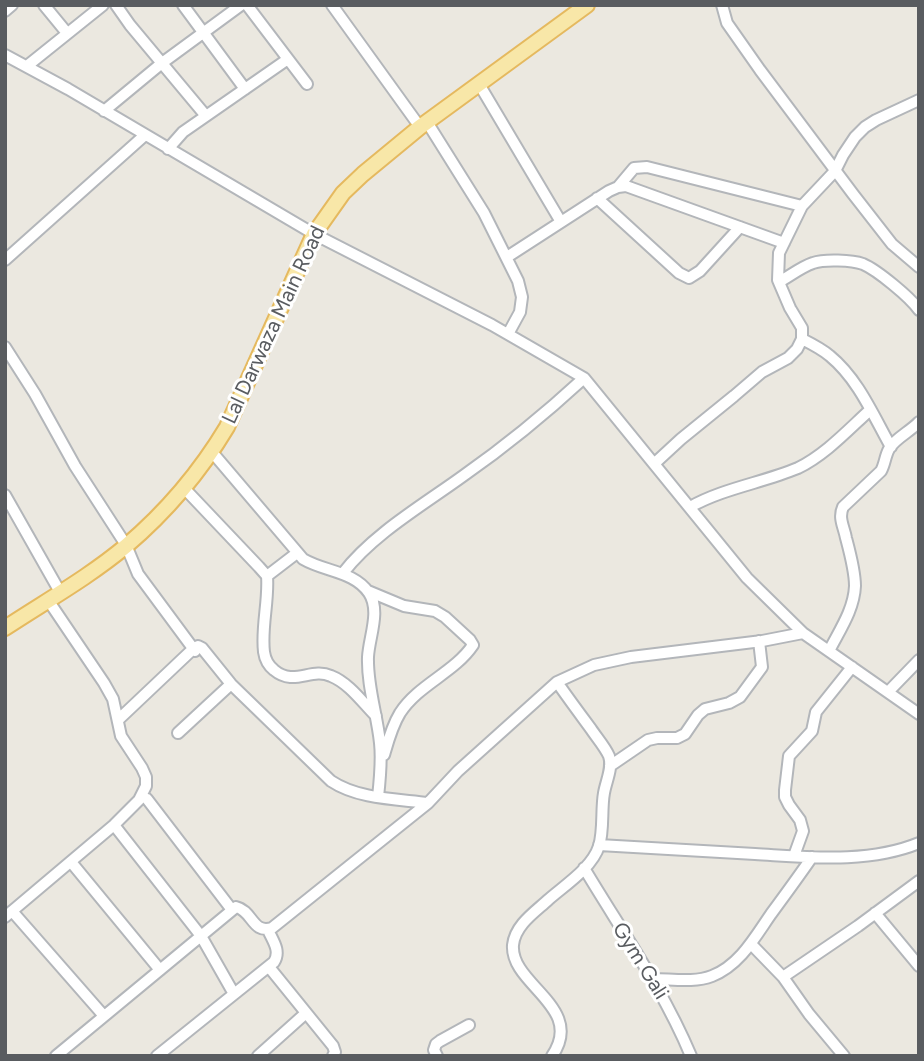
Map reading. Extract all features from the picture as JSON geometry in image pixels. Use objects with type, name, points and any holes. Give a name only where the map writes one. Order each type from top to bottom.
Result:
[{"type":"main road","name":"Lal Darwaza Main Road","points":[[5,628],[84,577],[126,545],[184,488],[212,452],[227,427],[314,234],[343,193],[423,124],[587,5]]},
{"type":"street","points":[[5,11],[12,5]]},
{"type":"street","points":[[44,5],[67,33]]},
{"type":"street","points":[[27,66],[103,5]]},
{"type":"street","points":[[116,5],[206,116]]},
{"type":"street","points":[[183,5],[245,89]]},
{"type":"street","points":[[104,111],[162,63],[244,5],[307,84]]},
{"type":"street","points":[[332,5],[470,189],[507,257],[522,297],[520,313],[508,334]]},
{"type":"street","points":[[722,5],[727,23],[835,170],[892,244],[919,267]]},
{"type":"street","points":[[5,55],[314,234],[508,334],[584,378],[747,578],[803,633],[919,714]]},
{"type":"street","points":[[168,149],[183,132],[288,59]]},
{"type":"street","points":[[479,84],[561,222]]},
{"type":"street","points":[[655,463],[762,372],[788,358],[797,349],[802,339],[802,328],[779,282],[777,266],[779,253],[802,206],[835,170],[855,137],[865,127],[919,100]]},
{"type":"street","points":[[5,260],[145,135]]},
{"type":"street","points":[[618,187],[634,168],[647,166],[802,206]]},
{"type":"street","points":[[507,257],[597,198],[618,187],[626,186],[784,243]]},
{"type":"street","points":[[597,198],[679,273],[690,278],[700,271],[740,227]]},
{"type":"street","points":[[779,282],[813,263],[856,262],[875,271],[909,298],[919,310]]},
{"type":"street","points":[[802,339],[823,350],[845,370],[891,447]]},
{"type":"street","points":[[5,347],[75,466],[126,545],[138,574],[194,650]]},
{"type":"street","points":[[343,573],[367,546],[490,457],[584,378]]},
{"type":"street","points":[[690,507],[712,496],[799,467],[818,456],[870,410]]},
{"type":"street","points":[[829,651],[848,613],[855,585],[841,512],[881,471],[891,447],[919,422]]},
{"type":"street","points":[[212,452],[297,553],[311,563],[343,573],[361,584],[372,598],[374,607],[368,657],[382,761],[378,797]]},
{"type":"street","points":[[184,488],[267,576],[264,653],[270,667],[290,678],[318,674],[332,676],[376,716]]},
{"type":"street","points":[[5,495],[54,596],[113,699],[121,736],[146,777],[146,786],[139,800],[114,825],[9,914],[104,1016]]},
{"type":"street","points":[[267,576],[297,553]]},
{"type":"street","points":[[368,591],[404,606],[435,611],[470,639],[473,645],[447,672],[407,704],[395,722],[382,761]]},
{"type":"street","points":[[268,930],[428,803],[458,771],[557,682],[594,665],[631,657],[803,633]]},
{"type":"street","points":[[610,766],[648,740],[682,737],[705,709],[729,703],[740,697],[762,667],[759,641]]},
{"type":"street","points":[[118,720],[198,646],[231,684],[331,781],[347,790],[428,803]]},
{"type":"street","points":[[888,692],[919,660]]},
{"type":"street","points":[[794,856],[803,831],[800,820],[785,797],[788,759],[812,732],[816,712],[852,667]]},
{"type":"street","points":[[552,1056],[562,1036],[561,1024],[550,1004],[518,965],[514,956],[514,938],[528,918],[594,856],[599,845],[610,766],[608,754],[557,682]]},
{"type":"street","points":[[178,733],[231,684]]},
{"type":"street","points":[[147,799],[232,910]]},
{"type":"street","points":[[114,825],[201,936],[234,994]]},
{"type":"street","points":[[599,845],[812,857],[870,855],[901,850],[919,843]]},
{"type":"street","points":[[653,979],[691,980],[715,975],[738,958],[751,944],[812,857]]},
{"type":"street","points":[[71,862],[160,970]]},
{"type":"street","name":"Gym Gali","points":[[584,868],[653,979],[691,1056]]},
{"type":"street","points":[[783,977],[919,881]]},
{"type":"street","points":[[56,1056],[232,910],[239,907],[260,928],[268,930]]},
{"type":"street","points":[[875,913],[919,966]]},
{"type":"street","points":[[158,1056],[277,958],[278,954],[268,930]]},
{"type":"street","points":[[751,944],[783,977],[844,1056]]},
{"type":"street","points":[[269,967],[335,1049],[333,1056]]},
{"type":"street","points":[[258,1056],[306,1013]]},
{"type":"street","points":[[436,1056],[436,1044],[470,1024]]}]
